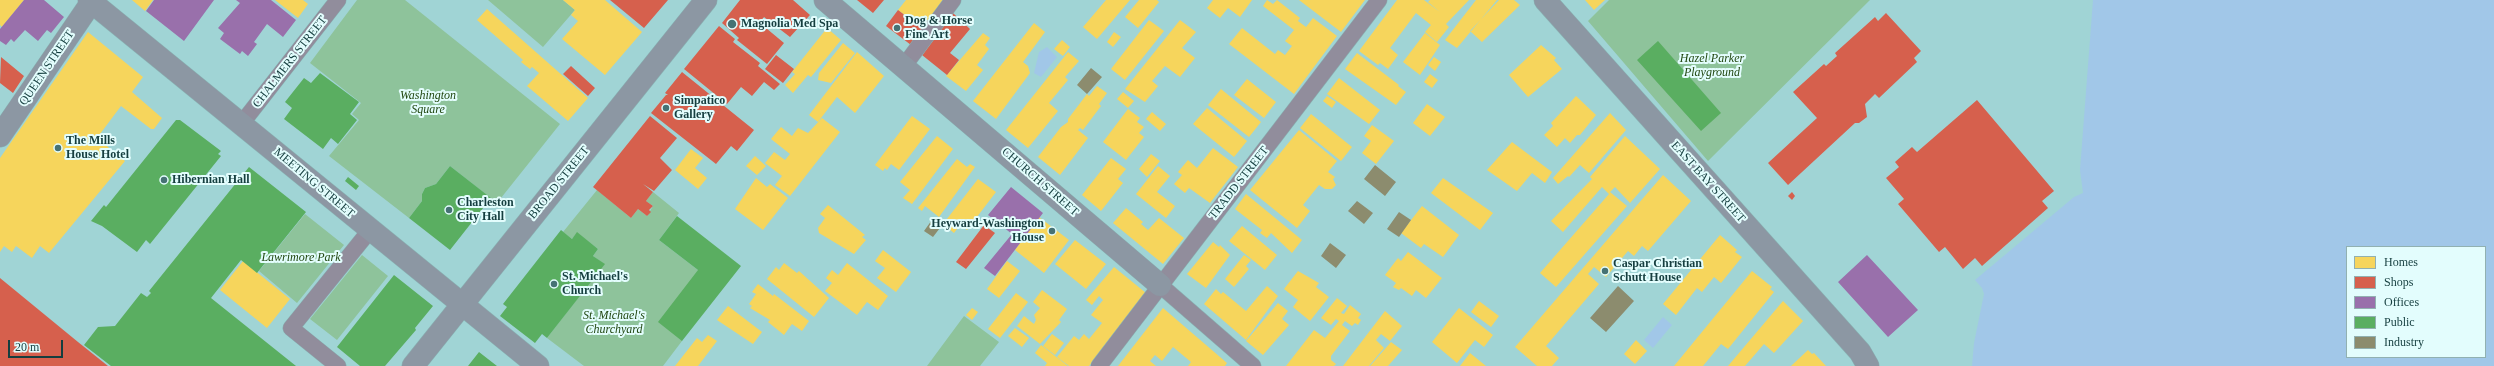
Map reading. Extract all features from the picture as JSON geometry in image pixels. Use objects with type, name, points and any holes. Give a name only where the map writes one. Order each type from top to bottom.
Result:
[{"type":"street","name":"CHALMERS STREET","points":[[242,124],[338,0]]},
{"type":"street","name":"BROAD STREET","points":[[413,366],[706,0]]},
{"type":"street","name":"CHURCH STREET","points":[[826,0],[1160,284],[1253,366]]},
{"type":"street","points":[[904,66],[954,0]]},
{"type":"street","name":"TRADD STREET","points":[[1099,366],[1160,284],[1379,0]]},
{"type":"street","name":"EAST BAY STREET","points":[[1545,0],[1860,352],[1868,366]]},
{"type":"street","name":"MEETING STREET","points":[[91,1],[538,366]]},
{"type":"street","name":"QUEEN STREET","points":[[0,136],[91,1]]},
{"type":"street","points":[[338,366],[292,328],[371,229]]},
{"type":"green space","name":"Washington Square","points":[[357,0],[405,0],[560,124],[497,203],[450,166],[436,184],[425,188],[422,194],[422,201],[409,218],[329,156],[359,120],[352,114],[361,103],[310,63]]},
{"type":"green space","points":[[488,0],[563,0],[575,10],[543,47]]},
{"type":"green space","name":"Hazel Parker Playground","points":[[1609,0],[1870,0],[1708,161],[1588,21]]},
{"type":"green space","name":"St. Michael's Churchyard","points":[[597,190],[631,218],[638,209],[647,216],[653,206],[646,201],[653,192],[679,213],[659,240],[698,270],[682,341],[663,366],[584,366],[547,338],[604,264],[593,256],[598,249],[577,233],[572,239],[563,232]]},
{"type":"green space","name":"Lawrimore Park","points":[[305,214],[344,245],[297,303],[259,271]]},
{"type":"green space","points":[[362,255],[388,276],[337,340],[310,319]]},
{"type":"green space","points":[[964,316],[999,342],[980,366],[927,366]]},
{"type":"water","points":[[2093,0],[2494,0],[2494,366],[1972,366],[1974,343],[1984,294],[1982,288],[1975,280],[2074,197],[2083,193],[2080,170]]},
{"type":"water","points":[[1047,47],[1057,57],[1041,77],[1034,73],[1039,52]]},
{"type":"water","points":[[1663,317],[1672,325],[1653,348],[1644,340]]},
{"type":"building: Homes","points":[[0,0],[24,0],[2,27],[0,25]]},
{"type":"building: Homes","points":[[132,0],[153,0],[145,11]]},
{"type":"building: Homes","points":[[275,0],[303,0],[308,4],[298,18]]},
{"type":"building: Homes","points":[[563,0],[605,0],[642,32],[605,75],[562,39],[578,21],[571,15],[575,10]]},
{"type":"building: Homes","points":[[906,0],[943,0],[923,29],[898,10]]},
{"type":"building: Homes","points":[[1106,0],[1130,0],[1097,39],[1083,27]]},
{"type":"building: Homes","points":[[1139,0],[1157,0],[1159,2],[1138,28],[1125,17]]},
{"type":"building: Homes","points":[[1213,0],[1252,0],[1240,17],[1228,8],[1220,18],[1207,8]]},
{"type":"building: Homes","points":[[1267,0],[1273,4],[1277,0],[1300,18],[1298,21],[1306,27],[1313,18],[1337,36],[1294,94],[1229,44],[1242,28],[1275,54],[1278,50],[1285,55],[1292,46],[1285,41],[1294,30],[1263,6]]},
{"type":"building: Homes","points":[[1299,0],[1365,0],[1341,32]]},
{"type":"building: Homes","points":[[1397,0],[1424,0],[1440,12],[1428,2],[1430,0],[1469,0],[1446,24],[1449,27],[1437,42],[1425,32],[1431,25],[1416,13],[1390,48],[1398,55],[1388,69],[1380,63],[1378,65],[1359,51]]},
{"type":"building: Homes","points":[[1476,0],[1497,0],[1457,48],[1445,40]]},
{"type":"building: Homes","points":[[1499,0],[1514,0],[1520,5],[1482,42],[1470,31]]},
{"type":"building: Homes","points":[[1585,0],[1605,0],[1594,10]]},
{"type":"building: Homes","points":[[487,9],[588,98],[568,121],[527,86],[539,73],[532,67],[530,69],[521,62],[523,60],[477,20]]},
{"type":"building: Homes","points":[[1149,20],[1164,31],[1125,80],[1111,69]]},
{"type":"building: Homes","points":[[1180,20],[1196,32],[1182,48],[1195,58],[1180,77],[1165,66],[1152,81],[1158,86],[1145,102],[1125,89]]},
{"type":"building: Homes","points":[[1034,23],[1045,32],[1023,62],[1028,66],[1030,73],[996,119],[973,101]]},
{"type":"building: Homes","points":[[827,28],[841,40],[811,77],[808,75],[793,93],[785,85],[795,74],[792,72]]},
{"type":"building: Homes","name":"The Mills House Hotel","points":[[88,32],[143,77],[132,92],[162,118],[154,129],[151,129],[121,106],[97,138],[125,161],[49,253],[40,246],[32,258],[16,246],[12,252],[4,246],[0,252],[0,158]]},
{"type":"building: Homes","points":[[1114,32],[1121,37],[1113,47],[1107,42]]},
{"type":"building: Homes","points":[[983,33],[990,38],[985,45],[989,49],[977,65],[983,70],[966,91],[946,76]]},
{"type":"building: Homes","points":[[1425,33],[1440,45],[1420,75],[1403,62]]},
{"type":"building: Homes","points":[[1062,40],[1070,47],[1063,56],[1054,49]]},
{"type":"building: Homes","points":[[843,43],[855,53],[831,83],[818,80],[819,73]]},
{"type":"building: Homes","points":[[1541,45],[1556,58],[1554,60],[1562,69],[1528,97],[1509,75]]},
{"type":"building: Homes","points":[[857,52],[884,76],[855,113],[837,97],[818,122],[809,115]]},
{"type":"building: Homes","points":[[1068,52],[1079,61],[1065,77],[1068,80],[1049,103],[1058,111],[1028,148],[1006,130]]},
{"type":"building: Homes","points":[[1357,53],[1406,92],[1396,105],[1345,69]]},
{"type":"building: Homes","points":[[1434,57],[1441,62],[1435,71],[1428,65]]},
{"type":"building: Homes","points":[[1430,74],[1438,80],[1432,88],[1424,82]]},
{"type":"building: Homes","points":[[1339,78],[1380,110],[1369,124],[1327,94]]},
{"type":"building: Homes","points":[[1247,79],[1276,102],[1264,118],[1234,95]]},
{"type":"building: Homes","points":[[1097,86],[1107,93],[1099,104],[1101,106],[1083,130],[1080,128],[1078,130],[1088,138],[1060,175],[1038,157],[1061,127],[1068,122],[1068,119],[1087,94],[1089,96]]},
{"type":"building: Homes","points":[[1221,89],[1261,122],[1249,137],[1208,105]]},
{"type":"building: Homes","points":[[1123,92],[1134,101],[1128,108],[1117,99]]},
{"type":"building: Homes","points":[[1327,96],[1336,102],[1332,108],[1323,101]]},
{"type":"building: Homes","points":[[1576,96],[1596,115],[1580,135],[1577,135],[1570,143],[1565,138],[1557,147],[1544,135],[1553,126],[1551,123]]},
{"type":"building: Homes","points":[[1427,104],[1445,117],[1430,136],[1413,123]]},
{"type":"building: Homes","points":[[1207,108],[1247,141],[1234,157],[1193,124]]},
{"type":"building: Homes","points":[[1128,109],[1140,118],[1137,122],[1144,127],[1139,133],[1144,137],[1126,160],[1103,142]]},
{"type":"building: Homes","points":[[1152,112],[1166,124],[1160,131],[1146,119]]},
{"type":"building: Homes","points":[[1610,113],[1626,130],[1589,173],[1580,165],[1569,177],[1568,176],[1558,184],[1553,178]]},
{"type":"building: Homes","points":[[1311,114],[1352,147],[1341,161],[1300,128]]},
{"type":"building: Homes","points":[[912,116],[930,129],[899,170],[891,164],[887,170],[885,168],[883,171],[875,165]]},
{"type":"building: Homes","points":[[822,118],[840,132],[790,196],[775,185],[782,176],[765,163],[774,152],[785,160],[790,154],[771,139],[781,127],[792,136],[798,128],[808,133]]},
{"type":"building: Homes","points":[[1372,125],[1394,141],[1376,164],[1362,153],[1371,141],[1364,136]]},
{"type":"building: Homes","points":[[1299,130],[1337,161],[1328,172],[1335,177],[1333,179],[1336,185],[1332,189],[1325,189],[1319,185],[1303,205],[1310,211],[1297,228],[1250,190]]},
{"type":"building: Homes","points":[[937,136],[953,149],[912,204],[903,198],[910,190],[900,182]]},
{"type":"building: Homes","points":[[1625,136],[1660,169],[1630,203],[1615,187],[1610,192],[1627,206],[1556,287],[1540,273],[1609,194],[1602,187],[1563,232],[1551,221],[1592,179],[1590,177]]},
{"type":"building: Homes","points":[[1512,142],[1552,172],[1545,183],[1532,173],[1517,191],[1487,170]]},
{"type":"building: Homes","points":[[1213,148],[1238,167],[1210,203],[1189,188],[1185,193],[1174,184],[1182,175],[1178,172],[1188,160],[1197,168]]},
{"type":"building: Homes","points":[[691,149],[703,158],[695,168],[707,178],[698,189],[675,170]]},
{"type":"building: Homes","points":[[1151,154],[1160,161],[1147,177],[1139,169]]},
{"type":"building: Homes","points":[[755,156],[766,166],[757,175],[746,166]]},
{"type":"building: Homes","points":[[1111,158],[1126,169],[1118,179],[1123,183],[1101,211],[1082,195]]},
{"type":"building: Homes","points":[[957,159],[967,167],[970,164],[975,167],[939,217],[925,206],[922,211],[918,208]]},
{"type":"building: Homes","points":[[1158,166],[1170,176],[1157,192],[1175,206],[1166,218],[1136,194]]},
{"type":"building: Homes","name":"Caspar Christian Schutt House","points":[[1663,175],[1691,201],[1648,251],[1642,246],[1634,256],[1628,251],[1606,277],[1594,267],[1588,274],[1599,284],[1546,346],[1559,358],[1552,366],[1537,366],[1515,347]]},
{"type":"building: Homes","points":[[756,178],[767,187],[770,184],[788,198],[763,230],[735,209]]},
{"type":"building: Homes","points":[[1443,178],[1493,213],[1480,230],[1431,193]]},
{"type":"building: Homes","points":[[978,179],[996,192],[967,230],[960,225],[954,233],[943,224]]},
{"type":"building: Homes","points":[[1246,194],[1302,240],[1292,253],[1271,233],[1267,238],[1260,233],[1262,230],[1235,209]]},
{"type":"building: Homes","points":[[828,205],[865,235],[862,237],[866,240],[854,254],[819,233],[818,228],[825,218],[820,214]]},
{"type":"building: Homes","points":[[1422,206],[1459,235],[1443,257],[1424,244],[1421,248],[1401,233]]},
{"type":"building: Homes","points":[[1126,208],[1143,222],[1141,224],[1148,230],[1159,218],[1184,238],[1163,264],[1113,223]]},
{"type":"building: Homes","name":"Heyward-Washington House","points":[[1039,217],[1069,240],[1044,273],[1015,250]]},
{"type":"building: Homes","points":[[1242,226],[1277,255],[1265,270],[1229,241]]},
{"type":"building: Homes","points":[[1720,235],[1737,250],[1735,252],[1742,257],[1721,283],[1714,277],[1702,292],[1697,288],[1676,315],[1663,304]]},
{"type":"building: Homes","points":[[1075,240],[1106,264],[1086,289],[1055,264]]},
{"type":"building: Homes","points":[[1213,242],[1219,247],[1220,245],[1230,255],[1206,288],[1187,274]]},
{"type":"building: Homes","points":[[883,250],[911,272],[896,292],[877,278],[885,268],[875,261]]},
{"type":"building: Homes","points":[[1408,252],[1442,278],[1426,298],[1416,290],[1412,296],[1401,288],[1399,290],[1393,287],[1396,283],[1385,275],[1398,258],[1401,261]]},
{"type":"building: Homes","points":[[1244,255],[1251,260],[1246,266],[1249,269],[1234,287],[1225,279]]},
{"type":"building: Homes","points":[[243,261],[290,299],[267,328],[220,290]]},
{"type":"building: Homes","points":[[1007,261],[1020,271],[999,298],[987,289]]},
{"type":"building: Homes","points":[[784,263],[797,273],[799,271],[829,298],[814,317],[767,279],[776,267],[779,270]]},
{"type":"building: Homes","points":[[847,263],[888,296],[878,310],[867,302],[857,315],[825,291],[832,283],[826,278],[832,270],[838,275]]},
{"type":"building: Homes","points":[[1114,267],[1146,293],[1089,366],[1069,366],[1057,357],[1074,336],[1079,340],[1084,334],[1089,339],[1102,323],[1091,315],[1103,300],[1099,296],[1092,305],[1086,300]]},
{"type":"building: Homes","points":[[1298,271],[1319,283],[1316,287],[1329,297],[1310,321],[1293,307],[1298,300],[1284,289]]},
{"type":"building: Homes","points":[[1752,271],[1772,287],[1770,289],[1774,292],[1728,349],[1721,344],[1703,366],[1674,366]]},
{"type":"building: Homes","points":[[758,284],[773,296],[774,294],[809,321],[802,331],[792,324],[784,335],[768,322],[770,320],[750,308],[752,306],[749,304],[756,294],[752,292]]},
{"type":"building: Homes","points":[[1267,286],[1278,296],[1246,340],[1204,304],[1216,289],[1221,294],[1223,292],[1246,311]]},
{"type":"building: Homes","points":[[1042,290],[1067,309],[1059,320],[1061,322],[1040,344],[1017,326],[1024,316],[1034,324],[1036,320],[1034,315],[1040,308],[1033,302]]},
{"type":"building: Homes","points":[[1016,293],[1028,302],[1000,338],[988,329]]},
{"type":"building: Homes","points":[[1337,298],[1347,306],[1341,313],[1344,314],[1350,305],[1361,314],[1358,318],[1361,320],[1358,325],[1355,323],[1352,326],[1345,321],[1342,325],[1350,331],[1331,356],[1331,360],[1336,364],[1334,366],[1286,366],[1314,330],[1325,338],[1339,321],[1336,319],[1331,325],[1321,318]]},
{"type":"building: Homes","points":[[1479,301],[1499,316],[1491,327],[1471,312]]},
{"type":"building: Homes","points":[[1783,301],[1803,321],[1774,353],[1764,344],[1745,366],[1728,366]]},
{"type":"building: Homes","points":[[1278,303],[1288,311],[1282,319],[1289,325],[1263,355],[1246,341]]},
{"type":"building: Homes","points":[[728,306],[762,332],[753,344],[717,320]]},
{"type":"building: Homes","points":[[972,308],[978,312],[972,320],[966,315]]},
{"type":"building: Homes","points":[[1163,308],[1227,363],[1225,366],[1188,366],[1191,362],[1173,347],[1162,361],[1155,355],[1150,361],[1156,366],[1118,366]]},
{"type":"building: Homes","points":[[1459,308],[1493,335],[1484,347],[1475,340],[1457,363],[1432,342]]},
{"type":"building: Homes","points":[[1385,311],[1402,326],[1390,341],[1381,334],[1376,340],[1384,348],[1369,366],[1343,366]]},
{"type":"building: Homes","points":[[1015,328],[1029,338],[1022,347],[1008,336]]},
{"type":"building: Homes","points":[[1052,334],[1064,343],[1055,355],[1043,346]]},
{"type":"building: Homes","points":[[708,335],[717,341],[698,366],[675,366],[697,338],[702,342]]},
{"type":"building: Homes","points":[[1636,340],[1647,351],[1635,364],[1624,354]]},
{"type":"building: Homes","points":[[1391,342],[1402,350],[1388,366],[1370,366]]},
{"type":"building: Homes","points":[[1041,345],[1068,366],[1045,366],[1047,363],[1035,353]]},
{"type":"building: Homes","points":[[1808,350],[1812,354],[1814,353],[1826,366],[1791,366]]},
{"type":"building: Homes","points":[[1470,353],[1486,366],[1460,366]]},
{"type":"building: Shops","points":[[610,0],[668,0],[644,28]]},
{"type":"building: Shops","points":[[740,0],[793,0],[810,15],[790,37],[764,17],[760,23],[784,43],[767,64],[737,40],[739,38],[722,23]]},
{"type":"building: Shops","points":[[857,0],[884,0],[873,13]]},
{"type":"building: Shops","points":[[898,10],[923,29],[911,45],[886,26]]},
{"type":"building: Shops","points":[[953,13],[970,29],[950,53],[959,60],[947,75],[922,55]]},
{"type":"building: Shops","points":[[1886,13],[1921,51],[1914,58],[1917,62],[1879,98],[1875,94],[1865,104],[1867,117],[1859,123],[1855,123],[1788,185],[1768,163],[1817,118],[1793,92],[1824,64],[1826,66],[1837,56],[1835,53],[1875,17],[1878,21]]},
{"type":"building: Shops","points":[[719,26],[735,39],[733,42],[760,63],[758,66],[780,84],[774,90],[764,82],[752,96],[741,87],[727,104],[684,69]]},
{"type":"building: Shops","points":[[776,55],[794,69],[783,83],[765,69]]},
{"type":"building: Shops","points":[[1,57],[24,76],[13,93],[0,83]]},
{"type":"building: Shops","points":[[571,66],[595,88],[588,96],[563,74]]},
{"type":"building: Shops","points":[[682,72],[754,130],[737,151],[731,146],[716,164],[651,113],[666,95],[668,95],[665,93]]},
{"type":"building: Shops","points":[[1977,100],[2054,191],[2042,201],[2048,208],[1982,266],[1975,258],[1963,269],[1945,247],[1939,252],[1898,204],[1904,199],[1886,178],[1899,167],[1895,162],[1912,147],[1917,152]]},
{"type":"building: Shops","points":[[650,116],[677,138],[660,158],[672,170],[654,191],[643,184],[653,192],[646,201],[653,206],[649,210],[651,212],[647,216],[638,209],[631,218],[593,187]]},
{"type":"building: Shops","points":[[1792,192],[1795,196],[1792,200],[1788,196]]},
{"type":"building: Shops","points":[[984,225],[995,233],[966,269],[956,262]]},
{"type":"building: Shops","points":[[0,278],[78,342],[108,366],[0,366]]},
{"type":"building: Offices","points":[[24,0],[44,0],[64,17],[51,33],[47,30],[38,41],[25,30],[14,42],[11,39],[6,45],[0,41],[0,29]]},
{"type":"building: Offices","points":[[154,0],[214,0],[184,41],[146,11]]},
{"type":"building: Offices","points":[[236,0],[271,0],[296,20],[283,37],[267,24],[254,42],[257,44],[248,56],[242,51],[240,54],[220,39],[224,33],[218,28],[240,3]]},
{"type":"building: Offices","points":[[1011,187],[1043,213],[995,276],[984,268],[1012,234],[988,215]]},
{"type":"building: Offices","points":[[1867,255],[1918,310],[1888,337],[1838,282]]},
{"type":"building: Public","points":[[1658,41],[1721,113],[1701,131],[1637,60]]},
{"type":"building: Public","points":[[320,73],[359,102],[350,114],[357,120],[338,144],[331,138],[323,149],[284,119],[292,108],[285,102],[304,78],[311,83]]},
{"type":"building: Public","name":"Hibernian Hall","points":[[176,120],[180,120],[221,151],[218,154],[221,156],[150,244],[146,240],[137,252],[102,226],[91,221],[104,205],[106,207]]},
{"type":"building: Public","name":"Charleston City Hall","points":[[450,166],[491,198],[450,250],[409,218],[422,201],[422,194],[425,188],[436,184]]},
{"type":"building: Public","points":[[249,167],[306,212],[257,273],[241,260],[211,298],[296,366],[111,366],[84,345],[98,327],[115,326],[141,293],[147,297],[151,293],[149,291]]},
{"type":"building: Public","points":[[348,177],[359,186],[356,190],[345,181]]},
{"type":"building: Public","points":[[677,216],[741,266],[682,341],[658,322],[698,270],[659,240]]},
{"type":"building: Public","name":"St. Michael's Church","points":[[561,230],[572,239],[577,232],[598,249],[593,256],[605,264],[547,338],[542,334],[535,343],[500,316],[507,307],[503,304]]},
{"type":"building: Public","points":[[394,275],[433,306],[415,328],[416,330],[385,366],[360,366],[337,347]]},
{"type":"building: Public","points":[[479,352],[497,366],[468,366]]},
{"type":"building: Industry","points":[[1091,68],[1102,77],[1087,94],[1077,85]]},
{"type":"building: Industry","points":[[1375,165],[1396,182],[1385,196],[1364,179]]},
{"type":"building: Industry","points":[[1357,201],[1373,213],[1364,224],[1348,211]]},
{"type":"building: Industry","points":[[1399,212],[1411,220],[1399,237],[1387,229]]},
{"type":"building: Industry","points":[[934,217],[943,224],[933,237],[924,231]]},
{"type":"building: Industry","points":[[1330,243],[1346,255],[1336,268],[1321,256]]},
{"type":"building: Industry","points":[[1618,286],[1634,301],[1606,332],[1590,318]]},
{"type":"place","name":"Magnolia Med Spa","points":[[732,24]]},
{"type":"place","name":"Dog & Horse Fine Art","points":[[897,28]]},
{"type":"place","name":"Simpatico Gallery","points":[[666,108]]},
{"type":"place","name":"The Mills House Hotel","points":[[58,148]]},
{"type":"place","name":"Hibernian Hall","points":[[164,180]]},
{"type":"place","name":"Charleston City Hall","points":[[449,210]]},
{"type":"place","name":"Heyward-Washington House","points":[[1052,231]]},
{"type":"place","name":"Caspar Christian Schutt House","points":[[1605,271]]},
{"type":"place","name":"St. Michael's Church","points":[[554,284]]}]
